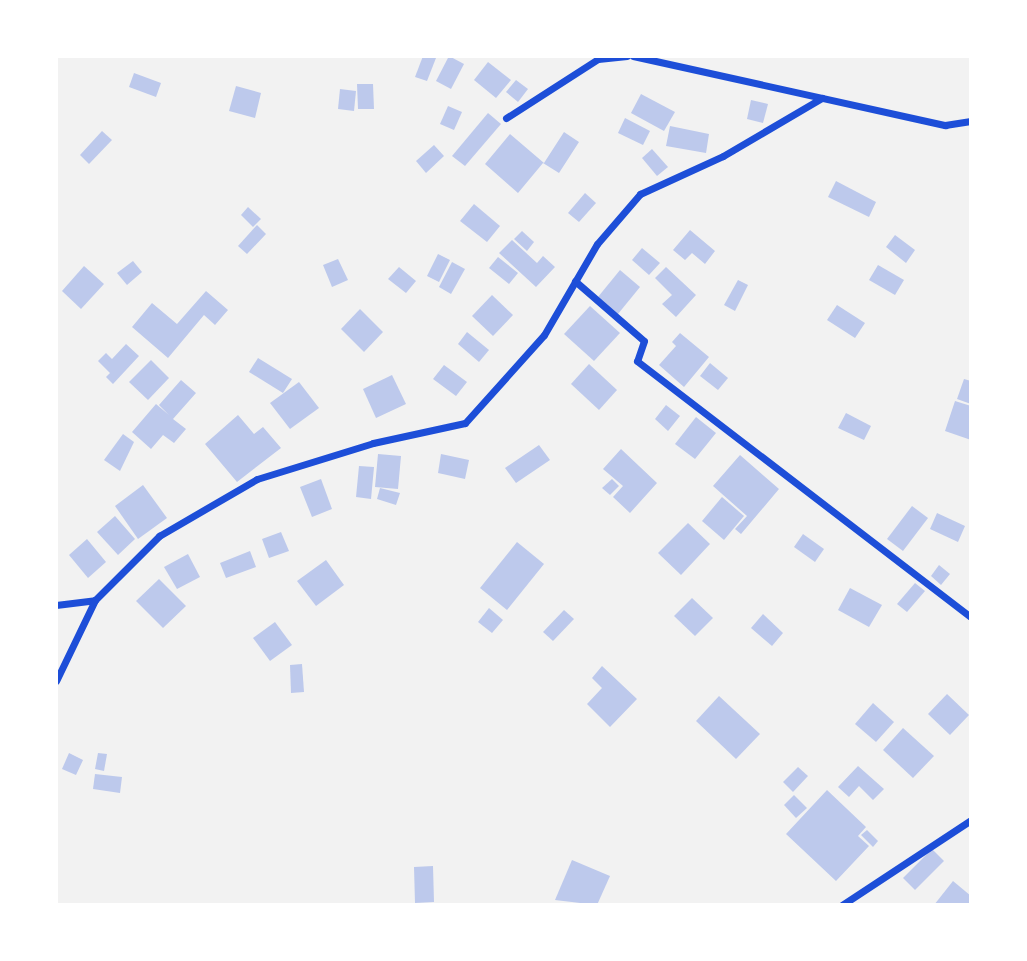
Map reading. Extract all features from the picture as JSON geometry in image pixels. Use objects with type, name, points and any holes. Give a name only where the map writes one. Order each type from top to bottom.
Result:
[{"type":"street","points":[[506,118],[598,60],[627,56]]},
{"type":"street","points":[[634,56],[945,125],[971,121]]},
{"type":"street","points":[[56,681],[95,600],[159,536],[257,479],[373,443],[465,423],[544,335],[597,244],[640,194],[723,156],[822,98]]},
{"type":"street","points":[[575,281],[644,341],[637,361],[971,617]]},
{"type":"street","points":[[56,605],[95,600]]},
{"type":"street","points":[[842,905],[971,820]]},
{"type":"building","points":[[423,56],[436,58],[427,81],[415,77]]},
{"type":"building","points":[[449,56],[464,64],[451,89],[436,81]]},
{"type":"building","points":[[488,62],[511,80],[496,98],[474,80]]},
{"type":"building","points":[[134,73],[161,83],[156,97],[129,87]]},
{"type":"building","points":[[516,80],[528,89],[518,102],[506,92]]},
{"type":"building","points":[[357,84],[373,84],[374,109],[358,109]]},
{"type":"building","points":[[236,86],[261,93],[255,118],[229,111]]},
{"type":"building","points":[[340,89],[356,91],[354,111],[338,109]]},
{"type":"building","points":[[641,94],[675,112],[664,131],[631,113]]},
{"type":"building","points":[[751,100],[768,104],[763,123],[747,119]]},
{"type":"building","points":[[448,106],[462,112],[454,130],[440,124]]},
{"type":"building","points":[[488,113],[501,124],[465,166],[452,156]]},
{"type":"building","points":[[625,118],[650,131],[643,145],[618,133]]},
{"type":"building","points":[[670,126],[709,134],[706,153],[666,146]]},
{"type":"building","points":[[102,131],[112,140],[89,164],[80,155]]},
{"type":"building","points":[[564,132],[579,142],[559,173],[543,163],[518,193],[485,164],[510,134],[544,163]]},
{"type":"building","points":[[434,145],[444,156],[426,173],[416,161]]},
{"type":"building","points":[[652,149],[668,167],[657,176],[642,158]]},
{"type":"building","points":[[836,181],[876,202],[869,217],[828,197]]},
{"type":"building","points":[[585,193],[596,203],[579,222],[568,213]]},
{"type":"building","points":[[474,204],[500,226],[487,242],[460,221]]},
{"type":"building","points":[[248,207],[261,219],[253,227],[241,215]]},
{"type":"building","points":[[257,225],[266,234],[247,254],[238,246]]},
{"type":"building","points":[[690,230],[715,251],[705,264],[692,253],[685,260],[673,250]]},
{"type":"building","points":[[522,231],[534,242],[527,251],[514,239]]},
{"type":"building","points":[[895,235],[915,250],[906,263],[886,247]]},
{"type":"building","points":[[512,240],[537,263],[543,256],[555,267],[536,287],[499,253]]},
{"type":"building","points":[[642,248],[660,263],[649,275],[632,260]]},
{"type":"building","points":[[438,254],[450,260],[439,282],[427,276]]},
{"type":"building","points":[[498,257],[518,273],[509,284],[489,268]]},
{"type":"building","points":[[338,259],[348,280],[332,287],[323,265]]},
{"type":"building","points":[[133,261],[142,272],[127,285],[117,273]]},
{"type":"building","points":[[452,262],[465,269],[451,294],[439,287]]},
{"type":"building","points":[[878,265],[904,280],[895,295],[869,280]]},
{"type":"building","points":[[84,266],[104,284],[81,309],[62,291]]},
{"type":"building","points":[[399,267],[416,281],[406,293],[388,279]]},
{"type":"building","points":[[666,267],[696,295],[676,317],[662,304],[672,295],[655,278]]},
{"type":"building","points":[[620,270],[640,287],[618,314],[598,297]]},
{"type":"building","points":[[738,280],[748,285],[735,311],[724,305]]},
{"type":"building","points":[[206,291],[228,310],[215,325],[204,315],[168,358],[132,327],[152,303],[177,324]]},
{"type":"building","points":[[492,295],[513,315],[493,336],[472,316]]},
{"type":"building","points":[[837,305],[865,323],[855,338],[827,320]]},
{"type":"building","points":[[590,306],[620,333],[594,361],[564,334]]},
{"type":"building","points":[[360,309],[383,332],[364,352],[341,329]]},
{"type":"building","points":[[467,332],[489,350],[479,362],[458,344]]},
{"type":"building","points":[[680,333],[709,357],[684,387],[659,365],[676,346],[672,342]]},
{"type":"building","points":[[126,344],[139,356],[113,384],[106,377],[110,373],[98,361],[106,353],[112,359]]},
{"type":"building","points":[[258,358],[292,379],[283,393],[249,372]]},
{"type":"building","points":[[151,360],[169,378],[148,400],[129,382]]},
{"type":"building","points":[[710,363],[728,378],[718,390],[700,376]]},
{"type":"building","points":[[589,364],[617,390],[599,410],[571,384]]},
{"type":"building","points":[[444,365],[467,382],[456,396],[433,379]]},
{"type":"building","points":[[392,375],[406,404],[376,418],[363,389]]},
{"type":"building","points":[[964,379],[971,381],[971,404],[957,399]]},
{"type":"building","points":[[181,380],[196,393],[173,419],[186,429],[174,443],[163,435],[151,449],[132,432],[156,404],[169,415],[159,405]]},
{"type":"building","points":[[299,382],[319,408],[290,429],[270,403]]},
{"type":"building","points":[[955,401],[971,406],[971,440],[945,431]]},
{"type":"building","points":[[666,405],[680,416],[668,431],[655,419]]},
{"type":"building","points":[[846,413],[871,426],[864,440],[838,428]]},
{"type":"building","points":[[238,415],[254,434],[263,427],[281,448],[237,482],[205,444]]},
{"type":"building","points":[[696,417],[716,433],[695,459],[675,444]]},
{"type":"building","points":[[123,434],[134,442],[120,471],[104,460]]},
{"type":"building","points":[[539,445],[550,460],[516,483],[505,468]]},
{"type":"building","points":[[621,449],[657,483],[630,513],[613,497],[623,486],[603,469]]},
{"type":"building","points":[[378,454],[401,456],[398,489],[375,487]]},
{"type":"building","points":[[441,454],[469,460],[465,479],[438,473]]},
{"type":"building","points":[[740,455],[779,489],[741,534],[735,529],[747,516],[713,486]]},
{"type":"building","points":[[359,466],[374,467],[371,499],[356,497]]},
{"type":"building","points":[[321,479],[332,509],[312,517],[300,487]]},
{"type":"building","points":[[612,479],[619,486],[610,495],[602,488]]},
{"type":"building","points":[[143,485],[167,518],[138,539],[115,506]]},
{"type":"building","points":[[380,488],[400,493],[396,505],[377,499]]},
{"type":"building","points":[[722,497],[744,516],[724,540],[702,521]]},
{"type":"building","points":[[912,506],[928,518],[903,551],[887,539]]},
{"type":"building","points":[[937,513],[965,526],[958,542],[930,529]]},
{"type":"building","points":[[115,516],[135,539],[118,555],[97,532]]},
{"type":"building","points":[[688,523],[710,544],[681,575],[658,553]]},
{"type":"building","points":[[281,532],[289,551],[269,558],[262,539]]},
{"type":"building","points":[[803,534],[824,549],[815,562],[794,547]]},
{"type":"building","points":[[87,539],[106,562],[88,578],[69,555]]},
{"type":"building","points":[[517,542],[544,564],[507,610],[480,588]]},
{"type":"building","points":[[250,551],[256,567],[226,578],[220,563]]},
{"type":"building","points":[[188,554],[200,577],[177,589],[164,567]]},
{"type":"building","points":[[326,560],[344,585],[316,606],[297,581]]},
{"type":"building","points":[[939,565],[950,574],[941,585],[931,576]]},
{"type":"building","points":[[159,579],[186,606],[163,628],[136,601]]},
{"type":"building","points":[[915,583],[925,591],[907,612],[897,604]]},
{"type":"building","points":[[850,588],[882,605],[869,627],[838,610]]},
{"type":"building","points":[[692,598],[713,618],[695,636],[674,616]]},
{"type":"building","points":[[489,608],[503,620],[492,633],[478,622]]},
{"type":"building","points":[[564,610],[574,619],[553,641],[543,632]]},
{"type":"building","points":[[763,614],[783,633],[772,646],[751,628]]},
{"type":"building","points":[[275,622],[292,645],[270,661],[253,638]]},
{"type":"building","points":[[302,664],[304,692],[291,693],[290,665]]},
{"type":"building","points":[[602,666],[637,699],[610,727],[587,704],[602,688],[592,678]]},
{"type":"building","points":[[947,694],[969,715],[950,735],[928,714]]},
{"type":"building","points":[[719,696],[760,734],[736,759],[696,721]]},
{"type":"building","points":[[873,703],[894,722],[876,742],[855,724]]},
{"type":"building","points":[[903,728],[934,756],[913,778],[883,750]]},
{"type":"building","points":[[69,753],[83,760],[76,775],[62,769]]},
{"type":"building","points":[[98,753],[107,754],[104,771],[95,769]]},
{"type":"building","points":[[858,766],[884,789],[873,800],[859,786],[849,797],[838,787]]},
{"type":"building","points":[[798,767],[808,776],[793,792],[783,782]]},
{"type":"building","points":[[95,774],[122,777],[120,793],[93,789]]},
{"type":"building","points":[[827,790],[866,827],[858,836],[869,846],[836,881],[786,834]]},
{"type":"building","points":[[794,795],[807,808],[796,818],[784,805]]},
{"type":"building","points":[[867,830],[878,841],[873,847],[861,835]]},
{"type":"building","points":[[932,849],[944,861],[915,890],[903,878]]},
{"type":"building","points":[[572,860],[610,876],[597,905],[555,900]]},
{"type":"building","points":[[433,866],[434,902],[415,903],[414,867]]},
{"type":"building","points":[[953,881],[971,896],[971,905],[934,905]]}]
